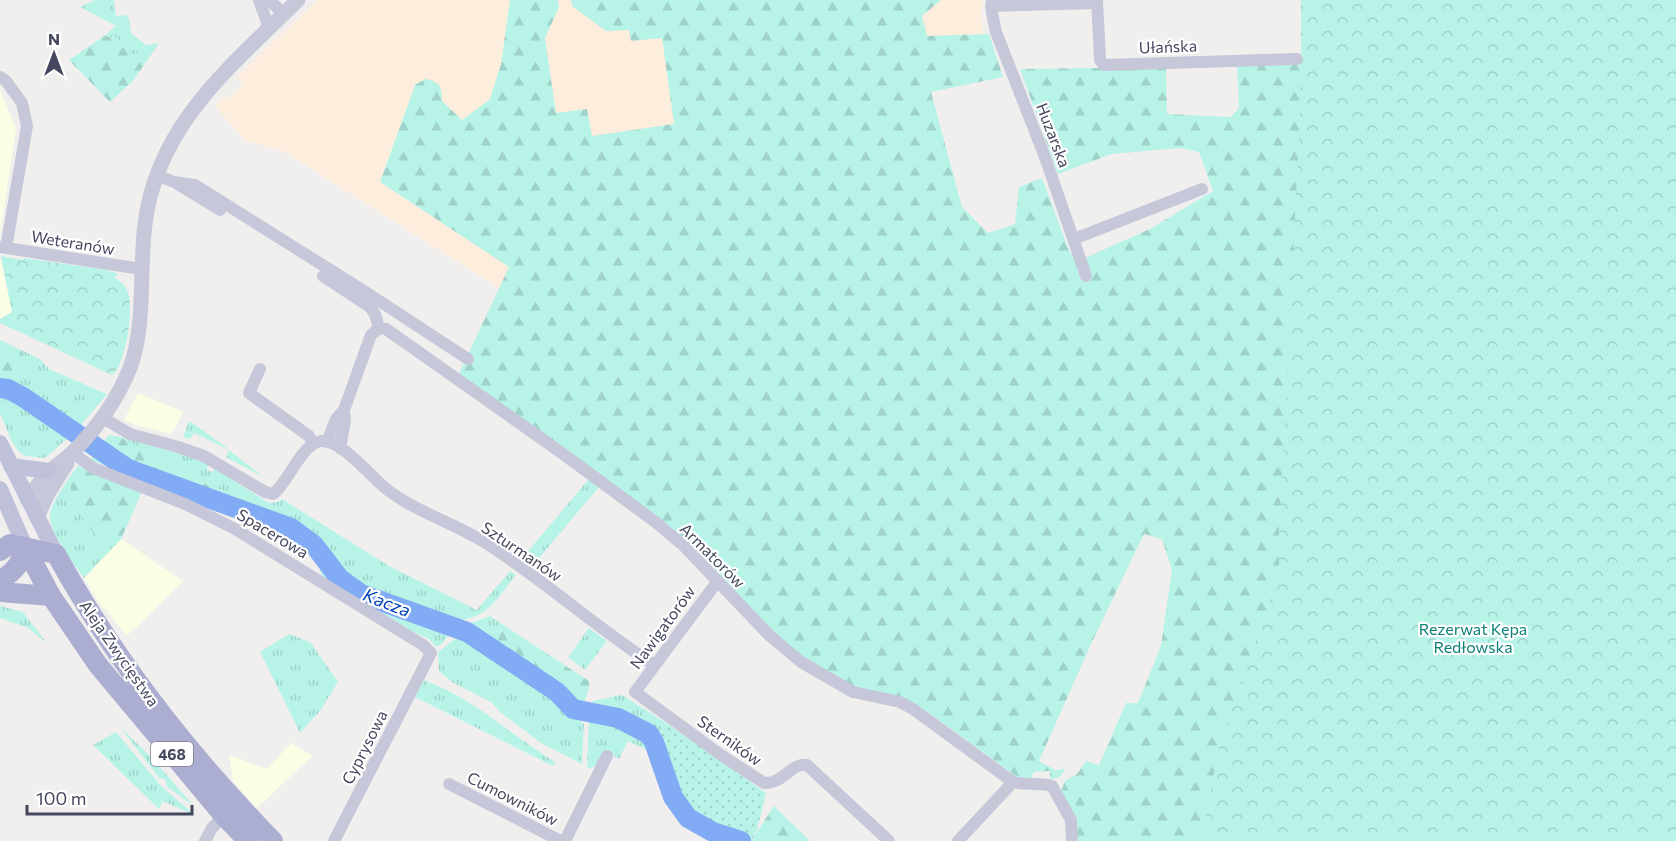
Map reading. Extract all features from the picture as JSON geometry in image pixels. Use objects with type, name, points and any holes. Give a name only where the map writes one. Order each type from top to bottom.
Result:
[{"type":"main road","name":"Aleja Zwycięstwa","points":[[0,442],[56,554],[109,643],[167,719],[227,791],[273,841]]},
{"type":"main road","points":[[11,466],[49,471]]},
{"type":"main road","name":"Aleja Zwycięstwa","points":[[0,489],[15,525],[10,548],[51,596],[117,689],[224,816],[248,841]]},
{"type":"main road","points":[[15,525],[27,500]]},
{"type":"main road","points":[[15,525],[33,522],[37,518]]},
{"type":"main road","points":[[10,548],[37,518]]},
{"type":"main road","points":[[10,548],[56,554]]},
{"type":"main road","points":[[0,580],[14,572],[22,560],[10,548]]},
{"type":"main road","points":[[0,592],[51,596]]},
{"type":"street","points":[[259,0],[269,28]]},
{"type":"street","points":[[269,0],[284,14]]},
{"type":"street","points":[[27,500],[49,471],[94,431],[115,399],[130,367],[139,324],[145,222],[156,175],[178,130],[214,83],[298,0]]},
{"type":"street","name":"Huzarska","points":[[1086,276],[1045,157],[996,32],[992,3],[1097,1]]},
{"type":"street","name":"Ułańska","points":[[1097,1],[1100,60],[1104,65],[1297,59]]},
{"type":"street","points":[[3,79],[22,103],[27,126],[3,247]]},
{"type":"street","points":[[156,175],[174,182],[362,300],[375,314],[379,328],[371,335],[344,410],[336,419],[327,442]]},
{"type":"street","points":[[174,182],[195,185],[468,359]]},
{"type":"street","points":[[1074,239],[1202,189]]},
{"type":"street","name":"Weteranów","points":[[3,247],[141,269]]},
{"type":"street","points":[[394,335],[405,318]]},
{"type":"street","name":"Armatorów","points":[[379,328],[386,329],[654,521],[684,546],[770,636],[801,662],[853,692],[900,702],[913,709],[1014,782]]},
{"type":"street","points":[[103,418],[130,434],[204,456],[265,492],[273,494],[314,443],[309,436],[249,393],[260,369]]},
{"type":"street","points":[[340,448],[345,421],[344,410]]},
{"type":"street","name":"Szturmanów","points":[[314,443],[327,442],[340,448],[381,485],[403,501],[488,544],[654,665]]},
{"type":"street","points":[[37,518],[47,495],[74,451]]},
{"type":"street","name":"Spacerowa","points":[[74,451],[93,468],[185,504],[245,535],[423,645],[432,653],[424,668]]},
{"type":"street","name":"Nawigatorów","points":[[635,692],[717,582]]},
{"type":"street","name":"Cyprysowa","points":[[334,841],[424,668]]},
{"type":"street","name":"Sterników","points":[[635,692],[729,761],[764,783],[780,780],[798,766],[807,765],[889,841]]},
{"type":"street","points":[[563,841],[607,756]]},
{"type":"street","points":[[958,841],[1014,782],[1052,786],[1071,820],[1072,841]]},
{"type":"street","name":"Cumowników","points":[[449,784],[563,841]]},
{"type":"street","points":[[205,841],[212,828],[224,816]]},
{"type":"shaded area","points":[[317,0],[983,0],[981,14],[983,39],[509,267],[499,288],[285,152],[245,140],[215,106],[224,97],[227,99],[243,85],[237,77]]},
{"type":"shaded area","points":[[0,90],[16,129],[0,235]]},
{"type":"shaded area","points":[[0,256],[12,312],[0,319]]},
{"type":"shaded area","points":[[138,393],[183,412],[172,434],[124,420]]},
{"type":"shaded area","points":[[121,539],[183,581],[126,636],[107,610],[102,607],[84,578]]},
{"type":"shaded area","points":[[291,743],[312,756],[257,808],[233,781],[229,755],[267,769]]},
{"type":"green space","points":[[95,0],[114,0],[116,16],[128,15],[131,33],[146,45],[137,54],[131,54],[117,38],[104,36],[116,26],[80,7]]},
{"type":"green space","points":[[510,0],[558,0],[559,7],[545,38],[556,113],[587,109],[592,136],[674,124],[662,38],[631,41],[629,30],[606,31],[572,6],[571,0],[941,0],[922,16],[927,36],[989,34],[1003,77],[931,92],[962,207],[988,233],[1015,224],[1019,187],[1042,178],[1068,248],[1076,262],[1150,229],[1213,191],[1199,152],[1180,148],[1112,154],[1058,174],[1020,69],[1166,67],[1167,114],[1231,117],[1239,108],[1237,66],[1301,63],[1301,0],[1676,0],[1676,841],[1075,841],[1061,791],[1065,781],[1077,774],[1086,761],[1099,765],[1126,703],[1138,703],[1161,646],[1172,570],[1162,539],[1144,534],[1092,642],[1039,761],[1055,770],[1065,769],[1063,774],[1057,778],[1050,779],[1050,771],[1034,772],[1030,780],[1021,780],[925,710],[853,686],[792,650],[697,553],[458,376],[509,267],[380,182],[415,85],[425,79],[437,83],[441,88],[442,101],[462,120],[490,99],[501,64]]},
{"type":"green space","name":"Rezerwat Kępa Redłowska","points":[[1301,0],[1676,0],[1676,841],[1204,841],[1204,822],[1221,739],[1279,575],[1279,530],[1301,98]]},
{"type":"green space","points":[[104,36],[117,38],[131,54],[137,54],[146,45],[159,43],[133,81],[110,102],[69,60]]},
{"type":"green space","points":[[1,256],[107,270],[118,274],[115,278],[124,286],[129,296],[130,314],[125,350],[112,375],[0,323],[0,319],[12,312]]},
{"type":"green space","points":[[0,340],[23,351],[25,364],[16,374],[0,374]]},
{"type":"green space","points":[[23,351],[40,359],[49,369],[107,394],[76,431],[45,458],[25,456],[19,452],[12,442],[0,413],[0,374],[16,374],[25,364]]},
{"type":"green space","points":[[189,421],[218,441],[265,478],[226,457],[229,450],[194,433],[190,439],[183,437]]},
{"type":"green space","points":[[109,435],[120,437],[159,456],[185,476],[245,502],[251,511],[248,516],[236,515],[195,496],[90,460]]},
{"type":"green space","points":[[120,437],[192,457],[208,464],[207,470],[212,472],[215,469],[269,503],[282,499],[389,566],[477,610],[510,571],[516,575],[485,611],[469,619],[459,620],[455,626],[399,608],[358,589],[344,575],[326,548],[295,524],[278,516],[251,511],[245,502],[185,476],[159,456]]},
{"type":"green space","points":[[78,466],[142,491],[121,539],[84,578],[53,530],[50,515],[57,497]]},
{"type":"green space","points":[[83,468],[142,491],[121,539],[112,540],[98,536],[79,511],[72,495],[71,482]]},
{"type":"green space","points":[[589,479],[599,487],[534,564],[523,557]]},
{"type":"green space","points":[[317,557],[338,580],[358,595],[452,630],[443,643],[436,647],[429,639],[411,631],[322,577]]},
{"type":"green space","points":[[0,606],[23,612],[47,643],[28,628],[0,618]]},
{"type":"green space","points":[[490,616],[508,628],[479,634],[477,637],[470,629],[463,626]]},
{"type":"green space","points":[[508,628],[589,681],[583,710],[540,677],[477,637],[479,634]]},
{"type":"green space","points":[[589,628],[607,641],[585,670],[568,657]]},
{"type":"green space","points":[[458,633],[506,661],[576,713],[581,714],[581,723],[584,723],[582,764],[541,743],[500,712],[491,702],[452,682],[439,671],[438,652],[456,638]]},
{"type":"green space","points":[[289,634],[310,642],[338,682],[320,711],[300,733],[260,652]]},
{"type":"green space","points":[[424,680],[475,707],[555,762],[553,766],[415,697]]},
{"type":"green space","points":[[622,695],[666,723],[658,740],[643,728],[627,720],[590,711],[592,701]]},
{"type":"green space","points":[[589,716],[608,718],[635,729],[650,741],[655,749],[653,753],[628,741],[619,759],[604,751],[596,766],[587,767]]},
{"type":"green space","points":[[666,723],[766,793],[757,830],[751,841],[695,814],[685,805],[670,766],[658,744]]},
{"type":"green space","points":[[120,727],[151,757],[194,806],[166,786],[167,783],[163,778],[159,778]]},
{"type":"green space","points":[[116,732],[161,786],[196,816],[163,801],[159,809],[93,745]]},
{"type":"green space","points":[[774,806],[810,841],[751,841]]},
{"type":"waterway","name":"Kacza","points":[[0,385],[3,388]]},
{"type":"waterway","name":"Kacza","points":[[0,388],[8,389],[23,397],[128,469],[291,528],[314,545],[340,579],[361,594],[467,632],[557,692],[573,709],[618,718],[649,734],[654,742],[673,797],[688,818],[713,832],[741,841]]}]
